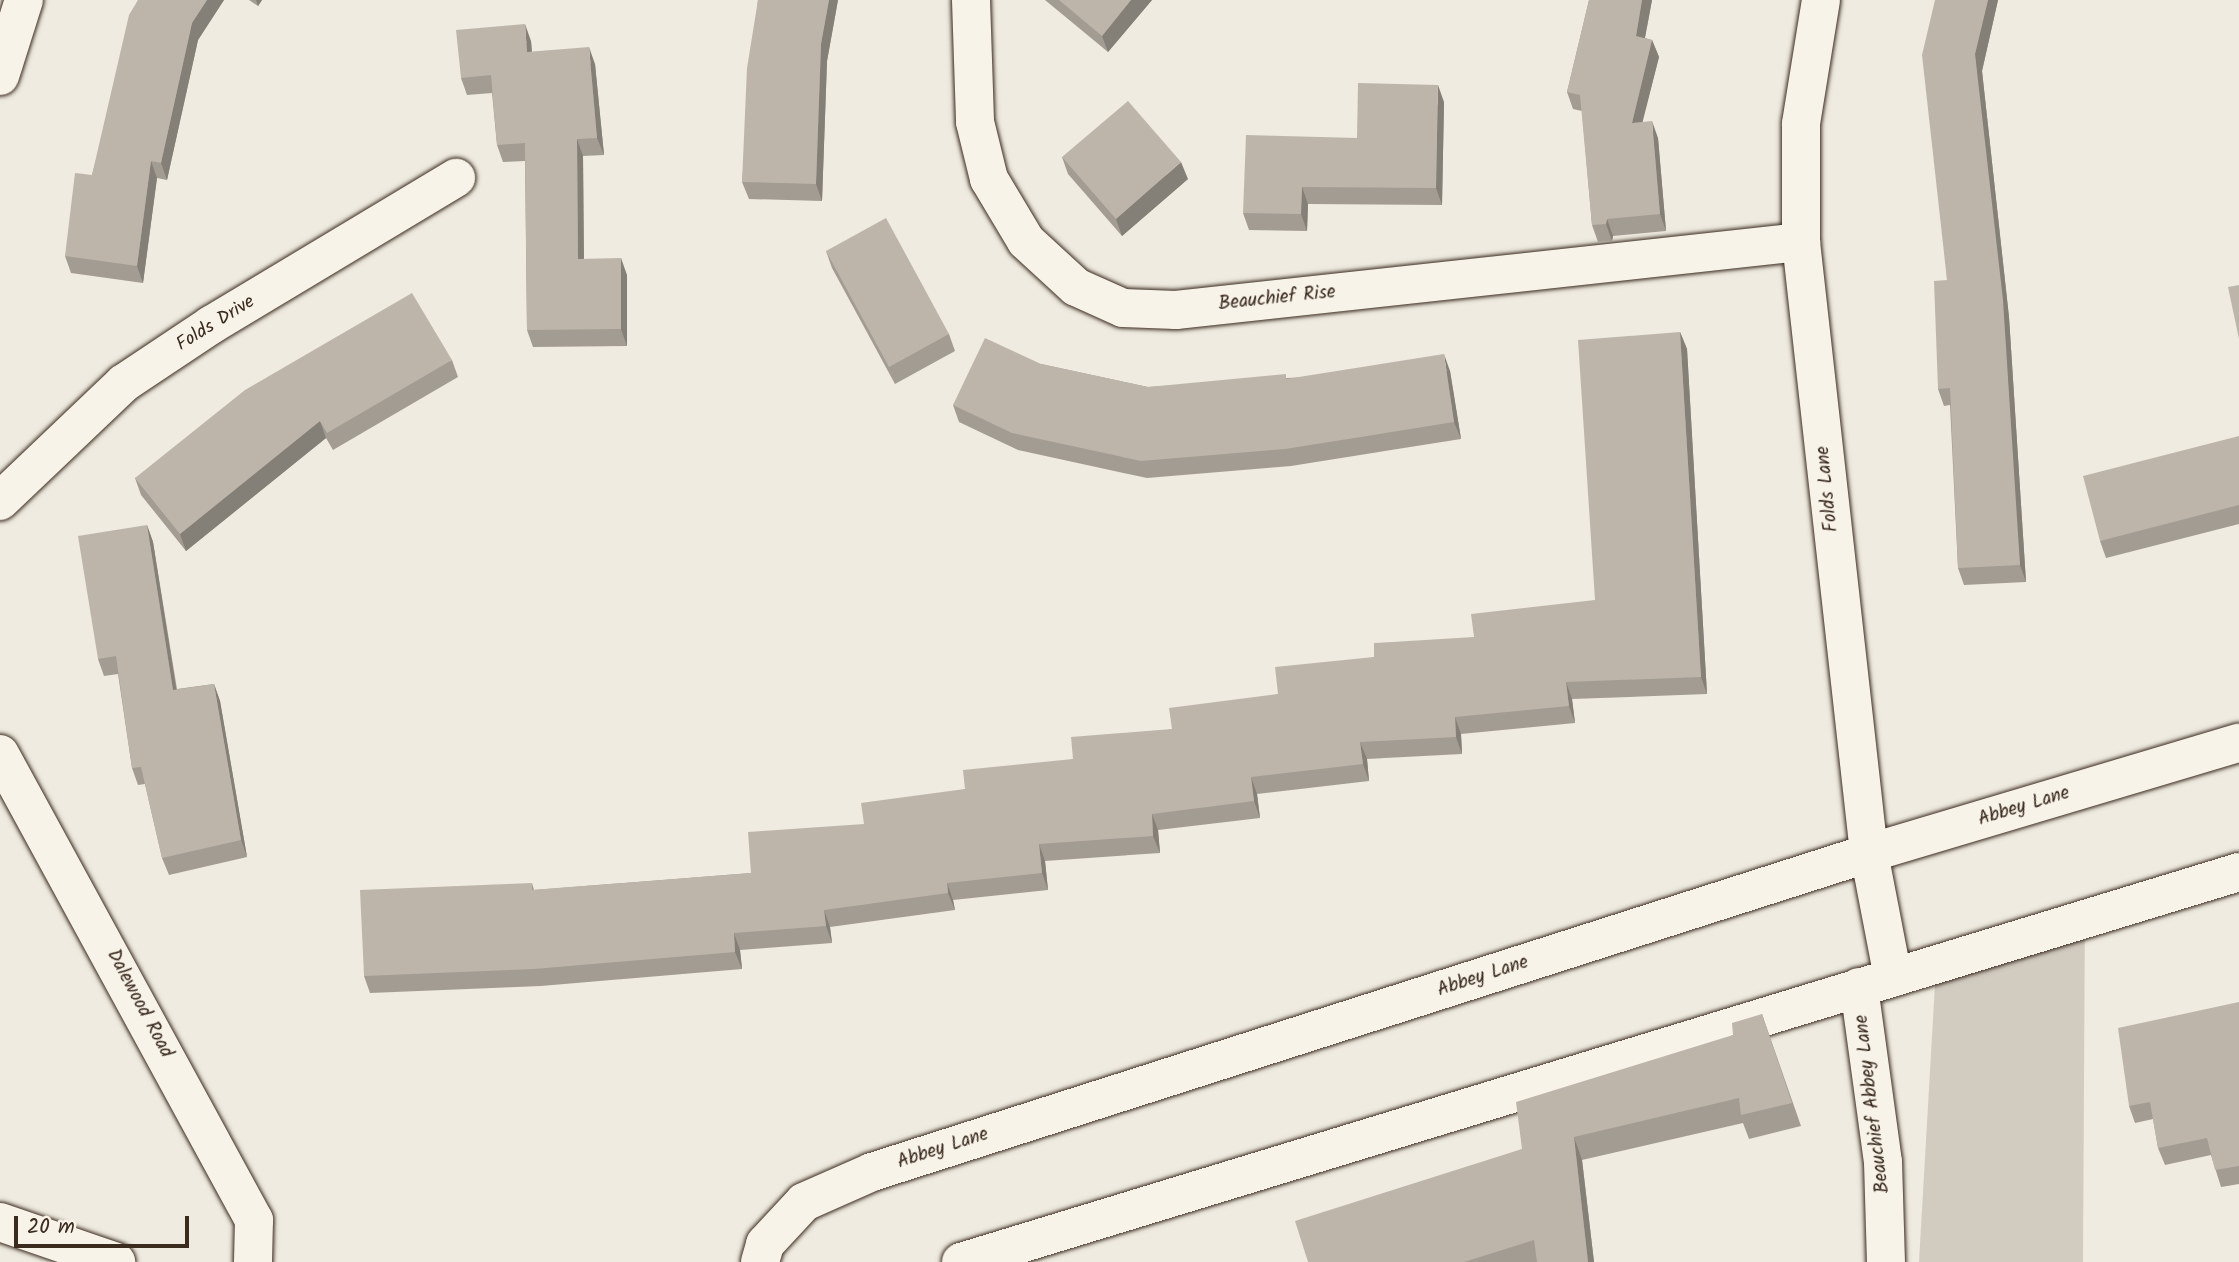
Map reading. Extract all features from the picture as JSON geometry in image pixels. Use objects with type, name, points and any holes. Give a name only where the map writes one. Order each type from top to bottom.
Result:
[{"type":"street","points":[[0,76],[24,0]]},
{"type":"street","name":"Beauchief Rise","points":[[971,0],[975,122],[989,179],[1026,241],[1076,287],[1123,308],[1177,310],[1801,242]]},
{"type":"street","name":"Folds Lane","points":[[1821,0],[1801,124],[1801,242],[1869,853],[1876,982]]},
{"type":"street","name":"Folds Drive","points":[[0,501],[124,383],[211,325],[456,178]]},
{"type":"street","name":"Abbey Lane","points":[[760,1262],[765,1244],[804,1202],[872,1172],[1869,853],[2239,743]]},
{"type":"street","name":"Dalewood Road","points":[[0,754],[249,1209],[254,1220],[253,1262]]},
{"type":"street","points":[[961,1262],[2239,872]]},
{"type":"street","name":"Beauchief Abbey Lane","points":[[1876,982],[1886,1262]]},
{"type":"street","points":[[0,1222],[116,1262]]},
{"type":"shaded area","points":[[2085,902],[2083,1262],[1919,1262],[1937,950]]},
{"type":"building","points":[[138,0],[207,0],[192,23],[161,163],[151,161],[137,266],[65,256],[75,173],[92,175],[129,15]]},
{"type":"building","points":[[758,0],[829,0],[821,44],[816,184],[742,182],[747,68]]},
{"type":"building","points":[[1059,0],[1131,0],[1102,36]]},
{"type":"building","points":[[1589,0],[1642,0],[1636,36],[1652,40],[1632,123],[1652,121],[1660,214],[1607,219],[1606,224],[1592,225],[1580,95],[1567,92]]},
{"type":"building","points":[[1935,0],[1988,0],[1975,54],[2003,300],[2020,565],[1958,568],[1950,388],[1938,389],[1934,281],[1947,280],[1922,55]]},
{"type":"building","points":[[525,24],[527,52],[589,47],[597,138],[577,139],[578,259],[621,258],[621,329],[527,330],[525,143],[497,145],[491,75],[461,78],[456,30]]},
{"type":"building","points":[[1358,83],[1438,85],[1436,188],[1302,187],[1301,214],[1243,213],[1246,135],[1357,138]]},
{"type":"building","points":[[1128,101],[1181,162],[1116,219],[1062,157]]},
{"type":"building","points":[[886,218],[949,334],[889,367],[826,251]]},
{"type":"building","points":[[2239,285],[2239,339],[2228,287]]},
{"type":"building","points":[[412,293],[452,360],[327,433],[320,421],[180,534],[135,478],[245,390]]},
{"type":"building","points":[[1680,332],[1701,677],[1566,682],[1569,706],[1455,717],[1456,737],[1360,742],[1363,764],[1251,777],[1254,801],[1152,814],[1153,836],[1039,844],[1042,873],[947,883],[948,893],[824,910],[826,926],[734,933],[735,952],[534,969],[364,976],[360,890],[532,883],[532,890],[751,873],[748,832],[864,824],[861,803],[965,789],[963,770],[1073,759],[1071,737],[1172,729],[1169,708],[1278,694],[1275,667],[1374,657],[1374,643],[1474,637],[1471,614],[1595,600],[1578,340]]},
{"type":"building","points":[[985,338],[1041,364],[1148,387],[1286,374],[1286,379],[1444,354],[1454,422],[1285,449],[1141,461],[1012,433],[953,405]]},
{"type":"building","points":[[2239,436],[2239,505],[2100,541],[2083,476]]},
{"type":"building","points":[[147,525],[173,690],[214,684],[241,840],[162,858],[141,767],[132,768],[116,656],[98,659],[78,536]]},
{"type":"building","points":[[2239,1002],[2239,1166],[2215,1170],[2207,1138],[2158,1148],[2150,1102],[2129,1106],[2118,1028]]},
{"type":"building","points":[[1762,1014],[1792,1103],[1741,1115],[1739,1098],[1574,1137],[1588,1262],[1537,1262],[1534,1240],[1464,1262],[1308,1262],[1295,1221],[1522,1149],[1516,1102],[1733,1035],[1732,1023]]}]
